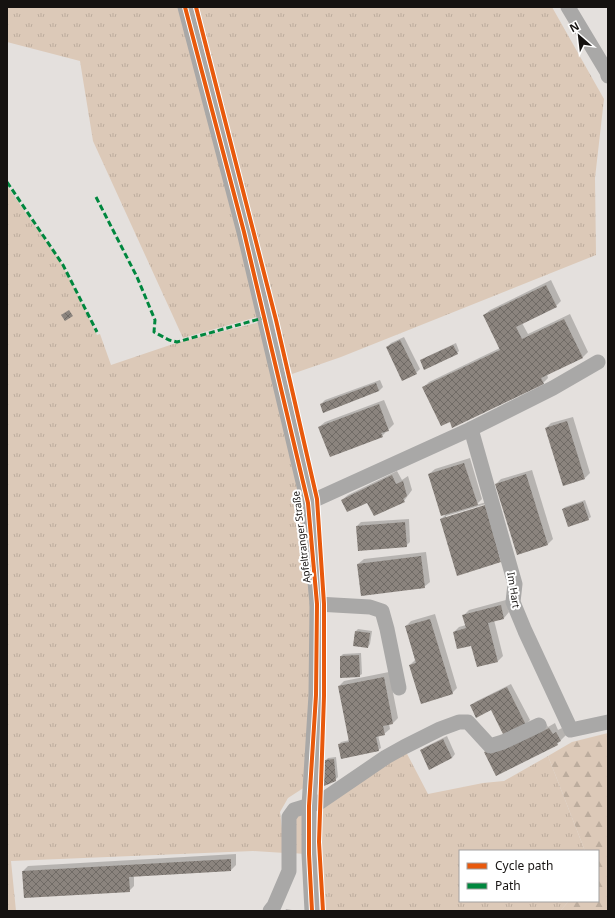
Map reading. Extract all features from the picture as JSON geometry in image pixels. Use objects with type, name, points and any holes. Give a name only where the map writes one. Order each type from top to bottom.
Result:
[{"type":"street","name":"Apfeltranger Straße","points":[[185,7],[244,232],[308,503],[317,604],[316,695],[309,806],[309,854],[312,911]]},
{"type":"street","points":[[568,7],[608,76]]},
{"type":"street","points":[[308,503],[471,429],[553,388],[598,362]]},
{"type":"street","name":"Im Hart","points":[[471,429],[514,584],[514,602],[525,631],[571,730],[608,722]]},
{"type":"street","points":[[317,604],[370,607],[382,611],[399,688]]},
{"type":"street","points":[[270,911],[274,906],[288,871],[289,817],[294,810],[320,802],[386,757],[452,724],[468,722],[490,746],[503,742],[539,724]]},
{"type":"green space","points":[[7,7],[182,7],[260,316],[183,338],[93,141],[80,61],[7,42]]},
{"type":"green space","points":[[199,7],[552,7],[604,99],[595,178],[596,255],[341,357],[292,374],[254,229]]},
{"type":"green space","points":[[7,185],[61,263],[97,335],[100,334],[111,365],[176,343],[260,322],[304,504],[312,606],[312,696],[305,787],[288,798],[280,812],[285,853],[253,851],[11,861],[16,911],[7,911]]},
{"type":"green space","points":[[608,733],[608,911],[560,911],[568,902],[599,902],[599,850],[585,850],[548,756],[572,742]]},
{"type":"green space","points":[[404,748],[428,794],[483,783],[504,781],[548,756],[585,850],[459,850],[459,902],[568,902],[560,911],[324,911],[321,870],[322,803]]},
{"type":"green space","points":[[299,814],[305,814],[304,854],[293,853],[293,821]]},
{"type":"building","points":[[546,285],[557,307],[516,327],[522,339],[564,319],[583,358],[541,378],[544,384],[452,428],[450,422],[441,426],[422,387],[500,350],[483,315]]},
{"type":"building","points":[[69,310],[73,316],[65,321],[61,315]]},
{"type":"building","points":[[400,340],[417,374],[402,381],[386,347]]},
{"type":"building","points":[[453,345],[458,354],[424,370],[420,360]]},
{"type":"building","points":[[376,383],[379,391],[323,413],[320,404]]},
{"type":"building","points":[[379,404],[389,431],[381,433],[383,437],[330,457],[318,427]]},
{"type":"building","points":[[567,421],[585,479],[563,486],[545,428]]},
{"type":"building","points":[[464,463],[478,505],[441,516],[428,474]]},
{"type":"building","points":[[526,474],[548,545],[517,555],[495,484]]},
{"type":"building","points":[[392,475],[396,484],[403,481],[407,496],[403,499],[405,502],[374,516],[367,503],[347,512],[341,500]]},
{"type":"building","points":[[583,502],[589,520],[568,527],[562,509]]},
{"type":"building","points":[[485,505],[501,562],[457,576],[440,519]]},
{"type":"building","points":[[405,522],[407,547],[358,551],[356,526]]},
{"type":"building","points":[[421,556],[425,588],[361,596],[357,564]]},
{"type":"building","points":[[501,605],[504,619],[488,623],[498,662],[477,667],[471,646],[457,649],[453,632],[466,628],[462,615]]},
{"type":"building","points":[[430,619],[453,694],[421,704],[409,665],[416,663],[405,626]]},
{"type":"building","points":[[355,631],[370,633],[368,648],[353,646]]},
{"type":"building","points":[[359,655],[360,677],[340,678],[340,656]]},
{"type":"building","points":[[384,677],[393,724],[383,726],[385,735],[376,737],[379,751],[341,759],[338,744],[349,742],[338,686]]},
{"type":"building","points":[[507,687],[526,725],[504,736],[491,710],[476,718],[470,705]]},
{"type":"building","points":[[539,725],[543,731],[549,728],[553,734],[556,732],[561,741],[557,743],[558,745],[496,776],[484,752]]},
{"type":"building","points":[[443,739],[452,758],[429,770],[420,750]]},
{"type":"building","points":[[334,759],[336,781],[324,786],[325,760]]},
{"type":"building","points":[[231,859],[231,871],[129,877],[130,892],[24,898],[22,871]]},
{"type":"marked path","points":[[7,182],[63,265],[97,332]]},
{"type":"marked path","points":[[96,197],[137,277],[155,320],[154,332],[169,340],[177,342],[263,318]]},
{"type":"cycle path","points":[[185,7],[244,232],[308,503],[317,604],[316,695],[309,806],[309,854],[312,911]]},
{"type":"cycle path","points":[[196,7],[276,320],[317,499],[324,604],[324,696],[319,842],[323,911]]}]
